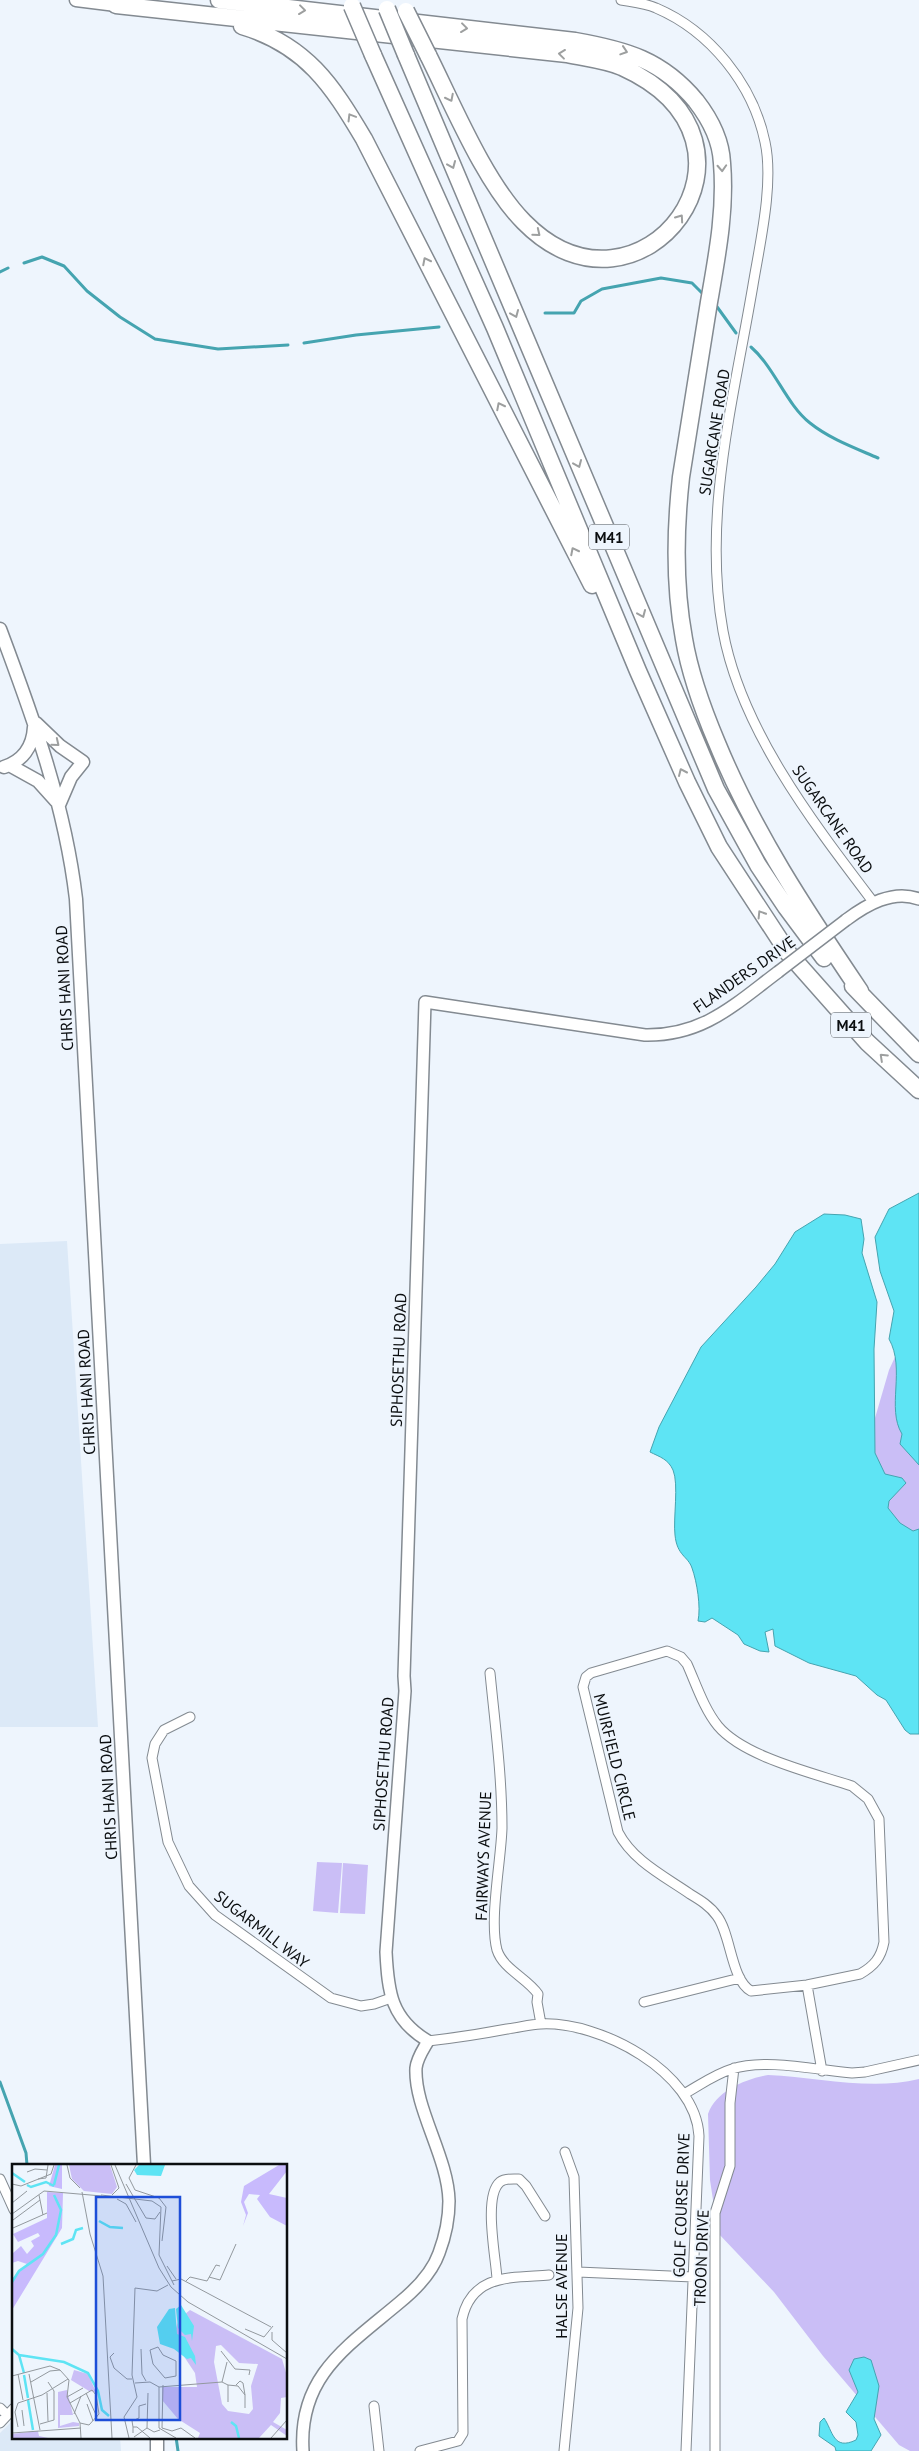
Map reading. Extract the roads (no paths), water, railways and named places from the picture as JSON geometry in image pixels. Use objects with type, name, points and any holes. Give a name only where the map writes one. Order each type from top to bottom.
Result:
[{"type":"highway","points":[[219,0],[575,41],[611,47],[660,67],[682,84],[704,110],[717,137],[722,161],[723,197],[718,247],[680,477],[675,561],[684,639],[692,674],[707,718],[746,808],[797,898],[860,991]]},
{"type":"highway","name":"M41","points":[[351,3],[495,328],[638,671],[687,782],[711,830],[770,928],[801,968],[860,1035],[919,1090]]},
{"type":"highway","points":[[116,5],[567,54],[620,66],[659,88],[678,106],[690,126],[696,148],[697,170],[692,196],[683,215],[658,241],[641,251],[623,256],[598,258],[579,255],[559,248],[540,237],[523,222],[492,177],[428,55],[403,5]]},
{"type":"highway","points":[[116,5],[240,25],[261,32],[298,52],[323,76],[341,100],[364,139],[511,429],[638,671]]},
{"type":"highway","name":"M41","points":[[385,5],[716,788],[758,865],[786,907],[825,959],[844,979],[860,991],[919,1054]]},
{"type":"main road","points":[[76,0],[116,5]]},
{"type":"main road","name":"CHRIS HANI ROAD","points":[[0,629],[33,720],[59,806],[76,899],[144,2164]]},
{"type":"main road","points":[[33,720],[51,739],[83,762],[71,777],[59,806],[38,781],[7,766],[21,758],[29,747],[34,734],[33,720]]},
{"type":"main road","points":[[156,2438],[157,2451]]},
{"type":"street","name":"SUGARCANE ROAD","points":[[621,0],[653,6],[683,21],[710,44],[732,69],[750,95],[766,144],[764,217],[720,481],[715,538],[723,632],[747,707],[785,779],[812,820],[874,903]]},
{"type":"street","name":"FLANDERS DRIVE","points":[[426,1002],[645,1035],[665,1035],[700,1026],[719,1016],[846,920],[874,903],[900,896],[919,899]]},
{"type":"street","name":"SIPHOSETHU ROAD","points":[[426,1002],[405,1691],[386,1952],[391,1998],[405,2024],[428,2041]]},
{"type":"street","name":"MUIRFIELD CIRCLE","points":[[660,1652],[673,1652],[687,1664],[713,1718],[731,1738],[754,1752],[852,1786],[868,1799],[879,1819],[881,1831],[883,1949],[875,1963],[860,1974],[807,1985],[751,1992],[745,1988],[740,1978],[718,1917],[707,1905],[636,1857],[618,1832],[583,1687],[586,1677],[591,1672],[660,1652]]},
{"type":"street","name":"FAIRWAYS AVENUE","points":[[490,1673],[502,1804],[496,1926],[498,1950],[502,1959],[534,1987],[538,1994],[537,2002],[541,2024]]},
{"type":"street","name":"SUGARMILL WAY","points":[[190,1717],[164,1730],[155,1744],[152,1758],[168,1842],[189,1886],[215,1915],[316,1989],[332,1998],[361,2006],[391,1998]]},
{"type":"street","points":[[644,2002],[740,1978]]},
{"type":"street","points":[[807,1985],[822,2071]]},
{"type":"street","name":"GOLF COURSE DRIVE","points":[[428,2041],[541,2024],[590,2030],[613,2040],[661,2068],[671,2077],[684,2094],[695,2113],[699,2136],[686,2451]]},
{"type":"street","points":[[303,2451],[302,2436],[306,2411],[314,2386],[324,2370],[342,2351],[412,2291],[431,2269],[438,2255],[447,2221],[449,2201],[441,2158],[417,2083],[418,2058],[428,2041]]},
{"type":"street","points":[[684,2094],[719,2074],[734,2068],[769,2065],[822,2071],[866,2072],[919,2060]]},
{"type":"street","name":"TROON DRIVE","points":[[715,2451],[715,2213],[730,2166],[730,2103],[734,2068]]},
{"type":"street","name":"HALSE AVENUE","points":[[564,2451],[577,2327],[578,2272],[574,2177],[565,2152]]},
{"type":"street","points":[[0,2179],[12,2206]]},
{"type":"street","points":[[497,2279],[491,2206],[498,2183],[502,2180],[519,2179],[526,2186],[545,2216]]},
{"type":"street","points":[[578,2272],[693,2277]]},
{"type":"street","points":[[420,2451],[458,2441],[461,2438],[464,2423],[464,2311],[480,2288],[490,2281],[497,2279],[549,2275]]},
{"type":"street","points":[[374,2406],[379,2451]]},
{"type":"street","points":[[0,2408],[11,2411],[0,2423]]},
{"type":"water","points":[[919,1193],[919,1465],[900,1444],[902,1434],[898,1424],[895,1400],[896,1363],[889,1339],[894,1311],[880,1271],[875,1237],[889,1209]]},
{"type":"water","points":[[824,1214],[845,1215],[861,1219],[864,1239],[862,1253],[877,1302],[874,1349],[875,1453],[885,1474],[902,1478],[906,1483],[889,1501],[888,1508],[900,1523],[913,1531],[919,1529],[919,1734],[910,1734],[905,1730],[886,1700],[877,1695],[856,1676],[809,1663],[775,1646],[773,1629],[765,1632],[769,1652],[760,1651],[744,1644],[738,1635],[712,1618],[705,1622],[698,1621],[699,1602],[694,1574],[676,1542],[675,1476],[671,1466],[666,1461],[650,1452],[659,1427],[701,1347],[775,1264],[795,1232]]},
{"type":"water","points":[[864,2357],[871,2360],[879,2386],[874,2419],[881,2435],[871,2451],[836,2451],[835,2447],[819,2436],[820,2422],[824,2418],[838,2441],[848,2443],[856,2440],[858,2435],[856,2422],[846,2412],[858,2392],[849,2370],[854,2359]]},
{"type":"waterway","points":[[24,263],[42,257],[64,266],[87,291],[120,317],[155,339],[218,349],[288,345]]},
{"type":"waterway","points":[[0,272],[8,268]]},
{"type":"waterway","points":[[545,313],[574,313],[581,301],[602,289],[661,278],[692,283],[704,295]]},
{"type":"waterway","points":[[715,304],[736,333]]},
{"type":"waterway","points":[[304,343],[356,335],[439,327]]},
{"type":"waterway","points":[[751,347],[767,365],[794,406],[810,423],[834,438],[878,458]]},
{"type":"waterway","points":[[0,2082],[26,2153],[27,2164]]},
{"type":"waterway","points":[[176,2438],[178,2451]]}]
